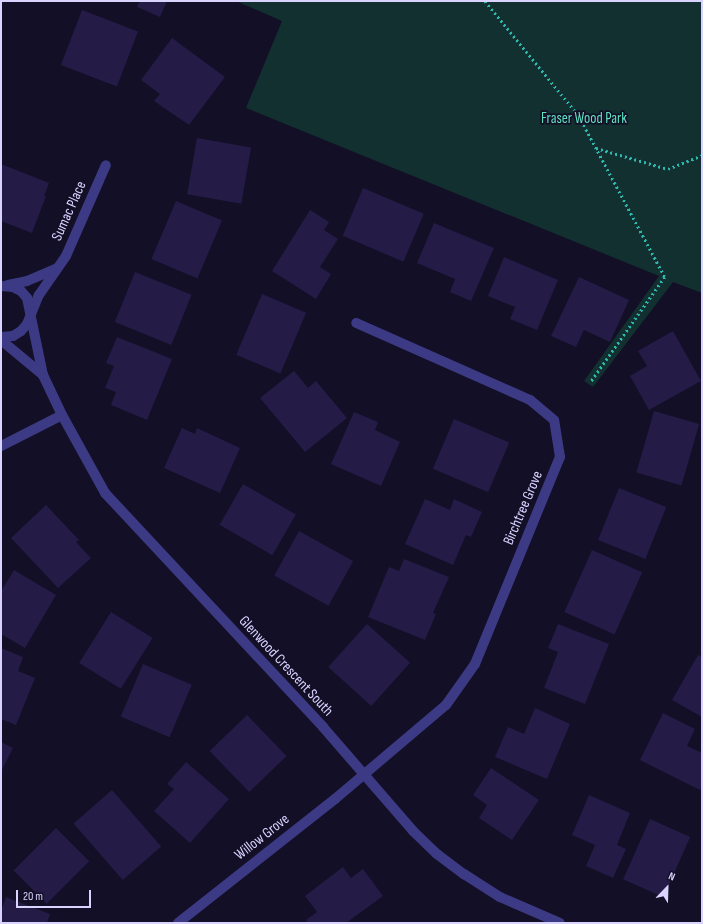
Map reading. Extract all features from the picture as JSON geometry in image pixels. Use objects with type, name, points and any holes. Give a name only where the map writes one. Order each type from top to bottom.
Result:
[{"type":"street","name":"Sumac Place","points":[[1,337],[14,336],[21,331],[30,316],[39,294],[56,268],[66,256],[106,165]]},
{"type":"street","name":"Sumac Place","points":[[2,285],[27,281],[56,268]]},
{"type":"street","name":"Glenwood Crescent South","points":[[2,285],[13,287],[24,295],[30,307],[30,316],[43,375],[62,414],[105,493],[323,727],[413,831],[437,854],[464,874],[500,897],[560,923]]},
{"type":"street","name":"Birchtree Grove","points":[[356,323],[530,400],[554,420],[560,458],[474,664],[446,705],[363,774]]},
{"type":"street","name":"Glenwood Crescent South","points":[[1,340],[43,375]]},
{"type":"street","points":[[1,446],[62,414]]},
{"type":"street","name":"Willow Grove","points":[[178,923],[335,799],[363,774]]},
{"type":"path","points":[[485,1],[579,116],[665,277],[591,382]]},
{"type":"path","points":[[596,148],[668,169],[702,155]]},
{"type":"green space","name":"Fraser Wood Park","points":[[236,1],[702,1],[702,293],[673,282],[593,387],[584,381],[659,276],[246,108],[282,21]]},
{"type":"building","points":[[140,1],[167,1],[160,17],[137,7]]},
{"type":"building","points":[[82,10],[138,32],[117,87],[61,65]]},
{"type":"building","points":[[172,38],[225,77],[189,125],[154,101],[160,94],[141,80]]},
{"type":"building","points":[[197,138],[251,148],[241,204],[187,194]]},
{"type":"building","points":[[1,164],[49,183],[44,196],[46,196],[32,233],[1,221]]},
{"type":"building","points":[[363,188],[424,214],[403,262],[343,236]]},
{"type":"building","points":[[176,201],[222,221],[197,279],[151,259]]},
{"type":"building","points":[[310,210],[329,222],[324,230],[338,239],[320,267],[331,274],[316,299],[272,271]]},
{"type":"building","points":[[434,223],[494,248],[471,301],[450,292],[455,279],[417,263]]},
{"type":"building","points":[[504,257],[558,280],[537,330],[510,319],[515,307],[488,296]]},
{"type":"building","points":[[135,272],[192,295],[171,345],[115,322]]},
{"type":"building","points":[[579,277],[629,300],[610,342],[584,330],[576,347],[551,336]]},
{"type":"building","points":[[262,294],[306,313],[280,374],[236,355]]},
{"type":"building","points":[[673,331],[701,381],[649,410],[630,376],[647,366],[638,351]]},
{"type":"building","points":[[117,337],[172,359],[147,420],[111,405],[116,392],[105,388],[114,366],[106,363]]},
{"type":"building","points":[[294,371],[308,388],[316,381],[347,418],[305,452],[260,398]]},
{"type":"building","points":[[654,411],[699,424],[682,485],[636,473]]},
{"type":"building","points":[[354,412],[378,422],[375,430],[400,442],[381,486],[331,464]]},
{"type":"building","points":[[454,419],[509,442],[488,492],[433,469]]},
{"type":"building","points":[[182,428],[195,434],[197,428],[240,448],[220,493],[164,468]]},
{"type":"building","points":[[243,484],[296,514],[272,555],[220,525]]},
{"type":"building","points":[[619,488],[666,507],[645,559],[598,540]]},
{"type":"building","points":[[425,499],[450,510],[454,499],[482,512],[471,537],[466,535],[453,565],[405,544]]},
{"type":"building","points":[[46,505],[79,540],[76,542],[91,558],[58,588],[11,538]]},
{"type":"building","points":[[299,531],[353,561],[329,606],[274,576]]},
{"type":"building","points":[[592,550],[642,572],[615,634],[564,612]]},
{"type":"building","points":[[404,559],[449,577],[433,613],[436,614],[425,640],[368,617],[389,567],[399,571]]},
{"type":"building","points":[[14,570],[56,595],[25,648],[1,634],[1,591]]},
{"type":"building","points":[[111,612],[153,638],[121,689],[79,663]]},
{"type":"building","points":[[367,624],[410,663],[371,706],[328,667]]},
{"type":"building","points":[[558,624],[609,644],[585,704],[544,688],[558,652],[548,648]]},
{"type":"building","points":[[1,648],[23,657],[18,671],[35,678],[16,725],[1,719]]},
{"type":"building","points":[[698,655],[702,657],[702,717],[672,700]]},
{"type":"building","points":[[143,664],[192,685],[170,737],[121,716]]},
{"type":"building","points":[[535,708],[570,724],[547,779],[495,757],[508,727],[524,734]]},
{"type":"building","points":[[663,713],[695,729],[687,746],[702,753],[702,785],[700,790],[640,760]]},
{"type":"building","points":[[247,715],[287,756],[249,792],[210,751]]},
{"type":"building","points":[[1,742],[13,748],[1,772]]},
{"type":"building","points":[[186,762],[229,799],[190,843],[154,811],[174,789],[167,784]]},
{"type":"building","points":[[491,768],[539,800],[512,840],[479,818],[487,805],[473,795]]},
{"type":"building","points":[[112,790],[161,847],[123,880],[74,823]]},
{"type":"building","points":[[589,795],[630,813],[617,845],[626,849],[613,878],[586,866],[595,845],[572,835]]},
{"type":"building","points":[[650,819],[690,837],[663,897],[623,879]]},
{"type":"building","points":[[56,828],[89,861],[47,904],[14,870]]},
{"type":"building","points":[[343,867],[351,878],[363,869],[383,896],[346,923],[308,923],[306,920],[317,912],[305,896]]},
{"type":"building","points":[[6,897],[50,914],[47,923],[1,923],[1,910]]}]
